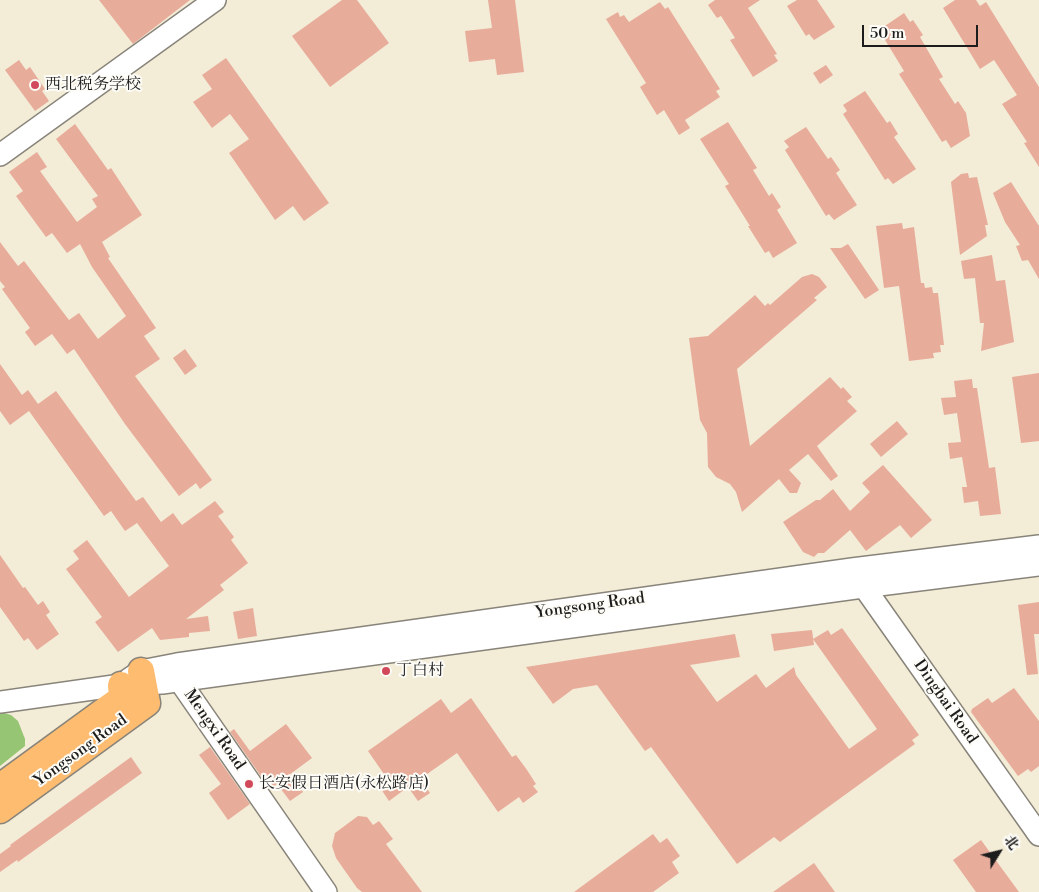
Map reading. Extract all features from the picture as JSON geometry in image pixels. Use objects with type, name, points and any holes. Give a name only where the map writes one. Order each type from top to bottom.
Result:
[{"type":"main road","name":"Yongsong Road","points":[[0,787],[122,698],[135,680],[147,703],[0,810]]},
{"type":"street","points":[[0,155],[215,0]]},
{"type":"street","name":"Yongsong Road","points":[[135,680],[852,569],[1039,546]]},
{"type":"street","name":"Yongsong Road","points":[[178,672],[1039,565]]},
{"type":"street","name":"Dingbai Road","points":[[852,569],[1039,835]]},
{"type":"street","name":"Mengxi Road","points":[[178,672],[326,892]]},
{"type":"street","points":[[0,702],[135,680]]},
{"type":"green space","points":[[0,712],[11,715],[18,721],[25,739],[25,746],[0,766]]},
{"type":"building","points":[[99,0],[190,0],[133,44]]},
{"type":"building","points":[[342,0],[357,0],[389,43],[330,87],[292,36]]},
{"type":"building","points":[[488,0],[515,0],[524,72],[497,75],[495,59],[469,62],[465,31],[492,28]]},
{"type":"building","points":[[715,0],[760,0],[748,8],[777,54],[774,55],[778,61],[753,77],[730,40],[735,38],[721,16],[717,18],[708,5]]},
{"type":"building","points":[[797,0],[817,0],[835,27],[814,40],[809,34],[806,36],[787,6]]},
{"type":"building","points":[[955,0],[976,0],[980,6],[986,2],[1039,87],[1039,167],[1024,143],[1027,142],[1002,104],[1017,95],[994,60],[980,69],[943,8]]},
{"type":"building","points":[[660,2],[665,9],[668,7],[720,89],[716,91],[720,97],[685,120],[690,128],[679,135],[664,110],[657,115],[640,87],[646,83],[606,19],[618,12],[620,17],[624,15],[629,22]]},
{"type":"building","points":[[904,13],[910,22],[913,20],[923,35],[920,37],[943,77],[939,79],[955,104],[958,101],[966,113],[970,136],[951,148],[946,140],[942,142],[899,74],[904,71],[882,35],[885,33],[882,28]]},
{"type":"building","points":[[226,58],[329,203],[304,221],[293,206],[275,220],[229,153],[249,139],[230,114],[212,128],[193,102],[212,89],[202,75]]},
{"type":"building","points":[[19,60],[26,70],[30,67],[45,89],[42,91],[49,101],[35,111],[5,70]]},
{"type":"building","points":[[826,65],[833,75],[820,84],[813,73]]},
{"type":"building","points":[[865,91],[887,123],[890,121],[898,134],[894,137],[916,169],[893,184],[888,178],[885,180],[843,114],[847,111],[843,105]]},
{"type":"building","points":[[728,122],[757,168],[753,170],[769,196],[772,193],[781,207],[777,210],[797,243],[773,258],[769,251],[765,253],[748,226],[750,226],[725,186],[729,184],[700,139]]},
{"type":"building","points":[[75,124],[108,170],[111,168],[142,215],[102,242],[110,257],[108,258],[156,328],[144,336],[160,359],[135,376],[212,480],[200,489],[196,483],[179,496],[125,424],[74,349],[67,354],[52,334],[35,346],[25,332],[30,328],[2,289],[5,287],[0,281],[0,242],[18,266],[24,261],[69,320],[79,313],[98,339],[126,316],[92,267],[80,244],[67,253],[52,233],[46,237],[16,196],[23,191],[9,172],[37,152],[47,167],[40,171],[77,222],[97,207],[92,199],[98,196],[56,139]]},
{"type":"building","points":[[806,127],[828,159],[831,157],[840,170],[836,173],[857,205],[834,220],[829,214],[826,216],[785,150],[789,147],[784,141]]},
{"type":"building","points":[[968,173],[969,178],[977,177],[988,225],[985,225],[987,236],[960,255],[951,182],[961,174]]},
{"type":"building","points":[[1011,182],[1039,226],[1039,279],[1028,260],[1022,261],[1016,246],[1020,245],[1005,222],[993,193]]},
{"type":"building","points":[[902,223],[903,229],[914,227],[921,283],[924,283],[925,288],[932,287],[933,293],[938,293],[944,345],[940,345],[941,352],[933,353],[934,358],[909,361],[899,286],[884,288],[876,226]]},
{"type":"building","points":[[848,244],[879,290],[865,299],[830,248],[841,248]]},
{"type":"building","points":[[992,255],[996,281],[1005,280],[1014,342],[981,351],[984,323],[980,323],[975,278],[964,279],[961,261]]},
{"type":"building","points":[[812,274],[819,277],[827,287],[814,298],[817,300],[737,369],[750,446],[830,377],[841,389],[843,387],[852,397],[847,401],[857,411],[817,446],[838,476],[831,481],[808,454],[789,470],[801,483],[797,493],[790,493],[779,479],[742,512],[736,492],[730,484],[716,477],[708,467],[707,433],[700,420],[689,338],[708,336],[755,295],[765,306],[768,303],[770,305],[802,277]]},
{"type":"building","points":[[185,349],[197,366],[185,375],[173,358]]},
{"type":"building","points":[[0,364],[22,395],[28,390],[38,404],[56,391],[136,501],[143,497],[161,522],[173,513],[182,525],[215,501],[224,512],[218,516],[234,537],[231,540],[248,563],[220,585],[224,590],[186,619],[208,616],[210,631],[189,633],[189,637],[160,640],[152,628],[118,652],[95,622],[102,617],[66,569],[79,559],[73,551],[87,540],[129,597],[169,566],[137,523],[125,531],[111,511],[104,516],[29,411],[10,425],[0,411]]},
{"type":"building","points":[[1039,373],[1039,441],[1021,443],[1012,377]]},
{"type":"building","points":[[972,379],[973,388],[977,388],[989,468],[995,467],[1001,514],[980,516],[978,501],[964,503],[962,487],[967,487],[962,457],[950,459],[948,443],[961,442],[957,413],[944,415],[941,398],[956,397],[954,381]]},
{"type":"building","points":[[897,421],[908,434],[881,457],[870,444]]},
{"type":"building","points":[[883,465],[932,520],[911,538],[900,525],[866,551],[850,530],[824,553],[818,553],[814,557],[803,552],[783,522],[816,500],[820,500],[833,489],[850,511],[870,492],[862,483]]},
{"type":"building","points":[[0,555],[23,588],[25,587],[38,605],[43,601],[50,612],[46,615],[59,634],[37,650],[28,638],[24,641],[0,607]]},
{"type":"building","points":[[1039,602],[1039,634],[1034,634],[1038,674],[1027,675],[1018,605]]},
{"type":"building","points":[[253,608],[257,636],[238,639],[233,612]]},
{"type":"building","points":[[842,628],[919,735],[912,740],[915,744],[780,842],[774,837],[737,864],[651,747],[645,751],[597,685],[573,689],[553,704],[526,667],[735,634],[740,657],[690,665],[717,702],[756,674],[766,688],[794,667],[796,675],[849,749],[877,729],[813,639],[828,630],[831,635]]},
{"type":"building","points":[[812,630],[814,645],[774,651],[771,634]]},
{"type":"building","points":[[1014,688],[1039,721],[1039,766],[1031,772],[1028,769],[1018,776],[971,712],[972,709],[988,698],[992,703]]},
{"type":"building","points":[[471,698],[512,757],[516,755],[527,770],[536,784],[533,786],[538,792],[523,803],[519,797],[498,812],[457,753],[420,779],[430,793],[418,801],[408,787],[389,801],[377,783],[386,777],[368,751],[441,699],[451,713]]},
{"type":"building","points":[[286,724],[312,758],[289,775],[303,792],[290,801],[277,784],[270,789],[230,732],[234,729],[250,751]]},
{"type":"building","points":[[210,747],[250,804],[228,820],[209,793],[221,784],[199,755]]},
{"type":"building","points":[[131,757],[142,773],[18,862],[17,860],[0,872],[0,854],[10,845]]},
{"type":"building","points":[[358,816],[367,817],[373,825],[379,821],[393,839],[386,844],[422,892],[362,892],[357,888],[336,858],[332,846],[335,833]]},
{"type":"building","points":[[653,834],[660,843],[667,838],[680,856],[672,862],[679,873],[653,892],[574,892]]},
{"type":"building","points":[[981,840],[1019,892],[976,892],[953,860]]},
{"type":"building","points":[[814,863],[835,892],[773,892]]},
{"type":"place","name":"西北税务学校","points":[[35,85]]},
{"type":"place","name":"丁白村","points":[[386,671]]},
{"type":"place","name":"长安假日酒店(永松路店)","points":[[249,784]]}]
